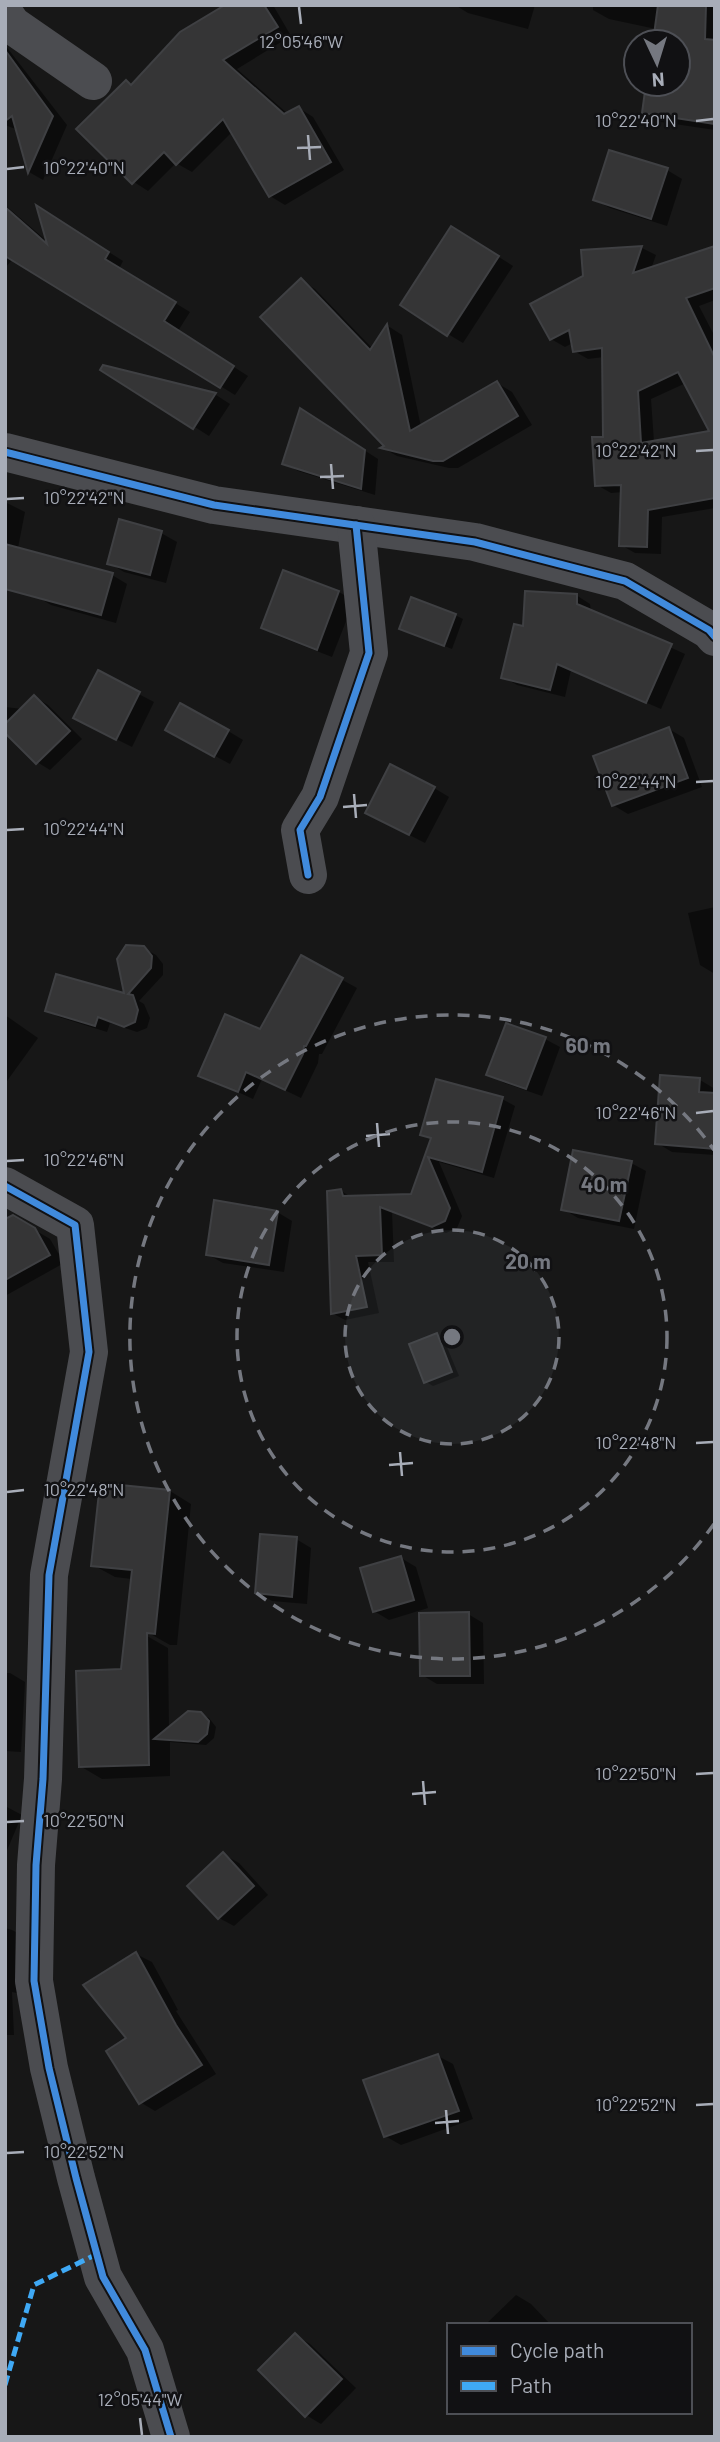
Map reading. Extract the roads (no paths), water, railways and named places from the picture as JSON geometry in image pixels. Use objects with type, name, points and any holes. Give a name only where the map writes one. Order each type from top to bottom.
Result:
[{"type":"street","points":[[5,15],[12,25],[93,81]]},
{"type":"street","points":[[5,452],[214,505],[475,542],[625,581],[715,637]]},
{"type":"street","points":[[307,875],[300,831],[320,797],[369,653],[356,525]]},
{"type":"street","points":[[5,1186],[75,1225],[89,1352],[49,1575],[43,1780],[36,1864],[34,1981],[52,2081],[103,2277],[145,2350],[171,2437]]}]
